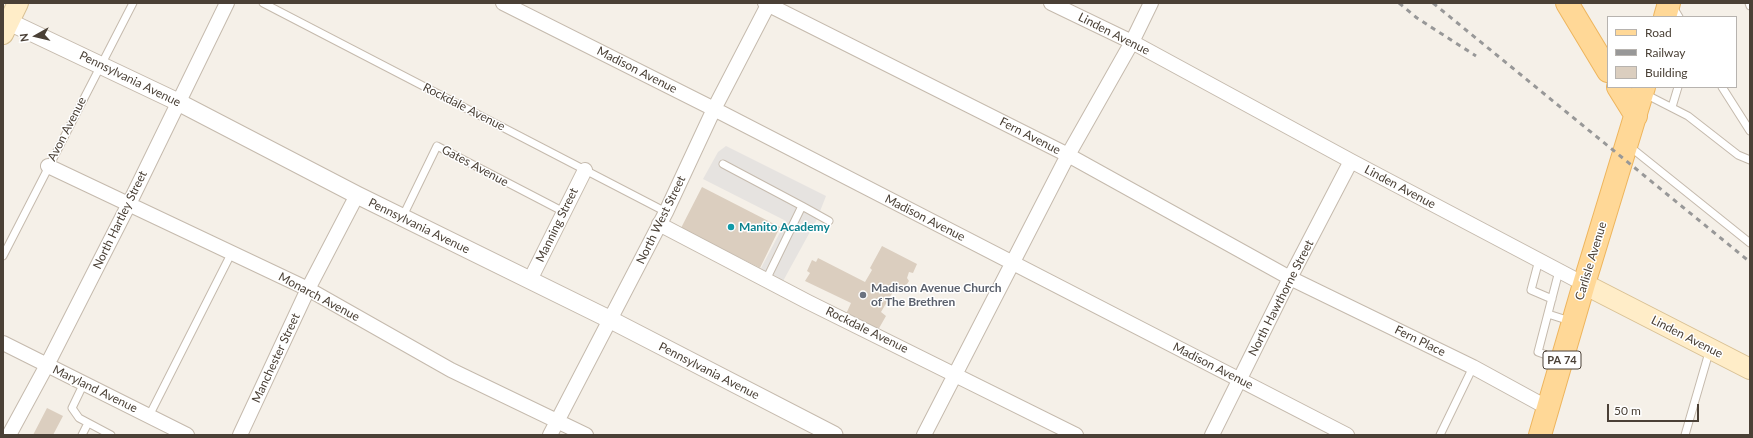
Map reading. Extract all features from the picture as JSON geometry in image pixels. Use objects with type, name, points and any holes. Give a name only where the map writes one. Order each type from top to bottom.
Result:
[{"type":"main road","points":[[5,25],[18,3]]},
{"type":"main road","points":[[1567,3],[1607,69]]},
{"type":"main road","points":[[1665,16],[1670,3]]},
{"type":"main road","points":[[1619,88],[1636,116]]},
{"type":"main road","name":"Carlisle Avenue","points":[[1540,435],[1643,90]]},
{"type":"main road","name":"Linden Avenue","points":[[1584,284],[1750,369]]},
{"type":"street","name":"North Hartley Street","points":[[10,435],[129,204],[227,3]]},
{"type":"street","name":"Madison Avenue","points":[[503,3],[714,109],[1012,264],[1347,435]]},
{"type":"street","name":"North West Street","points":[[550,435],[662,218],[767,3]]},
{"type":"street","name":"Fern Avenue","points":[[767,3],[1068,155],[1290,278]]},
{"type":"street","name":"Linden Avenue","points":[[1052,3],[1132,42],[1584,284]]},
{"type":"street","points":[[924,435],[957,375],[1068,155],[1132,42],[1151,3]]},
{"type":"street","name":"Pennsylvania Avenue","points":[[5,25],[100,65],[178,102],[402,218],[610,320],[834,435]]},
{"type":"street","name":"North Hawthorne Street","points":[[1212,435],[1290,278],[1352,161]]},
{"type":"street","name":"Monarch Avenue","points":[[48,166],[231,254],[308,289],[451,370],[586,435]]},
{"type":"street","name":"Manning Street","points":[[530,280],[585,170]]},
{"type":"street","name":"Manchester Street","points":[[240,435],[308,289],[357,195]]},
{"type":"street","name":"Rockdale Avenue","points":[[662,218],[766,280],[1076,435]]},
{"type":"street","name":"Fern Place","points":[[1290,278],[1473,367],[1548,408]]},
{"type":"street","name":"Maryland Avenue","points":[[3,343],[188,435]]},
{"type":"lane","name":"Avon Avenue","points":[[3,256],[100,65],[134,3]]},
{"type":"lane","name":"Rockdale Avenue","points":[[263,3],[585,170],[662,218]]},
{"type":"lane","points":[[1670,3],[1678,16]]},
{"type":"lane","points":[[1672,107],[1678,88]]},
{"type":"lane","points":[[1723,88],[1750,131]]},
{"type":"lane","points":[[1643,90],[1688,116],[1738,155],[1750,160]]},
{"type":"lane","points":[[1628,144],[1750,244]]},
{"type":"lane","name":"Gates Avenue","points":[[402,218],[437,146],[564,212]]},
{"type":"lane","points":[[723,164],[829,221]]},
{"type":"lane","points":[[766,280],[802,206]]},
{"type":"lane","points":[[149,416],[231,254]]},
{"type":"lane","points":[[1539,260],[1531,290],[1552,299]]},
{"type":"lane","points":[[1559,271],[1538,352],[1562,361]]},
{"type":"lane","points":[[1548,314],[1573,322]]},
{"type":"lane","points":[[1686,434],[1710,348]]},
{"type":"lane","points":[[1440,435],[1473,367]]},
{"type":"lane","points":[[84,382],[72,408],[79,418],[111,435]]},
{"type":"lane","points":[[82,435],[88,423]]},
{"type":"shaded area","points":[[726,146],[826,196],[817,219],[782,283],[760,270],[786,221],[703,179],[718,152]]},
{"type":"building","name":"Manito Academy","points":[[702,187],[780,227],[760,268],[681,228]]},
{"type":"building","name":"Madison Avenue Church of The Brethren","points":[[882,246],[917,264],[913,273],[909,272],[907,278],[909,281],[905,287],[897,285],[881,312],[886,316],[878,330],[846,314],[851,303],[805,281],[810,273],[807,271],[812,260],[816,262],[818,258],[865,282],[872,270],[870,268]]},
{"type":"building","points":[[47,408],[63,416],[53,435],[33,435]]},
{"type":"railway","points":[[1399,3],[1417,18],[1476,56]]},
{"type":"railway","points":[[1433,3],[1750,262]]},
{"type":"place","name":"Manito Academy","points":[[731,227]]},
{"type":"place","name":"Madison Avenue Church of The Brethren","points":[[863,295]]}]
